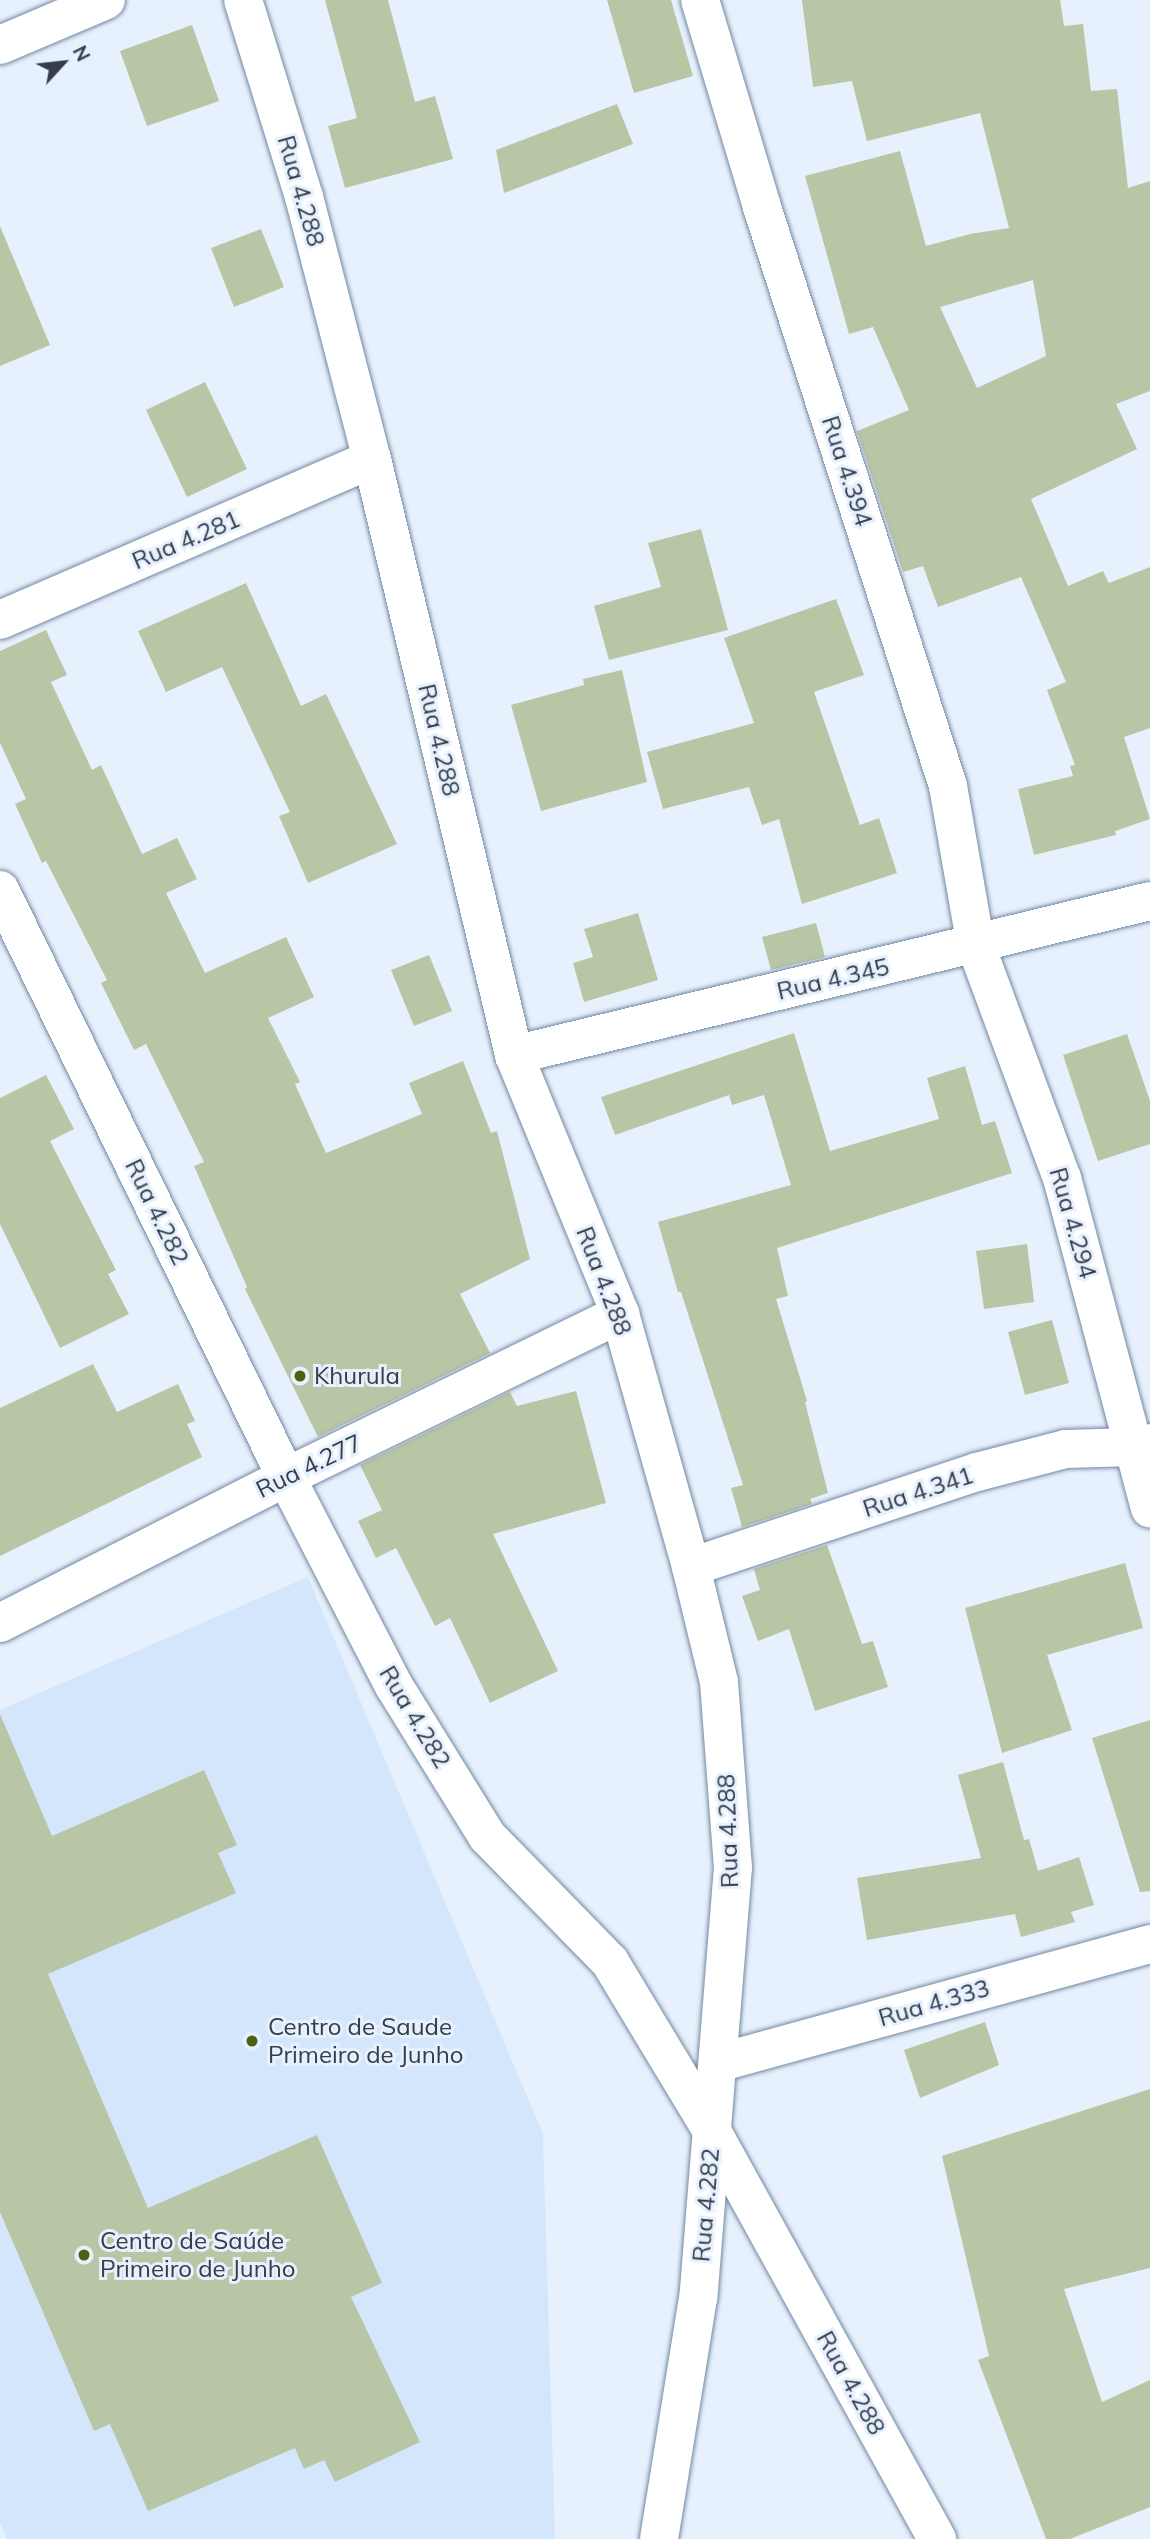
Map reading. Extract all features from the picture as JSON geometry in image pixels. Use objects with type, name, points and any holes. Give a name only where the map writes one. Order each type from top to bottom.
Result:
[{"type":"street","points":[[0,45],[106,0]]},
{"type":"street","name":"Rua 4.288","points":[[243,0],[304,197],[372,459],[514,1055],[620,1314],[691,1567],[719,1682],[733,1867],[713,2133],[937,2539]]},
{"type":"street","name":"Rua 4.394","points":[[700,0],[762,207],[948,786],[976,946]]},
{"type":"street","name":"Rua 4.281","points":[[0,620],[372,459]]},
{"type":"street","name":"Rua 4.282","points":[[2,898],[286,1477],[394,1686],[487,1836],[610,1962],[713,2133],[698,2298],[659,2539]]},
{"type":"street","name":"Rua 4.345","points":[[514,1055],[976,946],[1150,901]]},
{"type":"street","name":"Rua 4.294","points":[[976,946],[1062,1178],[1142,1445],[1150,1508]]},
{"type":"street","name":"Rua 4.277","points":[[0,1623],[286,1477],[620,1314]]},
{"type":"street","name":"Rua 4.341","points":[[691,1567],[977,1472],[1065,1449],[1142,1445]]},
{"type":"street","name":"Rua 4.333","points":[[718,2063],[1150,1944]]},
{"type":"shaded area","name":"Centro de Saude Primeiro de Junho","points":[[308,1577],[543,2134],[555,2539],[7,2539],[0,2522],[0,1710]]},
{"type":"building","points":[[325,0],[388,0],[415,102],[435,96],[453,159],[345,188],[328,126],[357,118]]},
{"type":"building","points":[[607,0],[671,0],[693,76],[634,93]]},
{"type":"building","points":[[802,0],[1060,0],[1064,26],[1083,24],[1091,91],[1117,89],[1128,188],[1150,181],[1150,391],[1116,404],[1137,449],[1031,499],[1068,586],[1103,571],[1109,583],[1150,567],[1150,728],[1124,737],[1150,819],[1115,831],[1116,835],[1034,855],[1018,789],[1073,776],[1070,766],[1075,765],[1047,690],[1066,682],[1021,577],[938,607],[923,566],[903,572],[857,431],[909,410],[873,327],[849,334],[805,176],[900,151],[926,246],[970,234],[1009,228],[980,113],[867,141],[852,81],[813,87]],"holes":[[[1033,280],[1046,356],[977,388],[940,307]]]},
{"type":"building","points":[[192,25],[219,101],[147,126],[120,51]]},
{"type":"building","points":[[617,104],[633,144],[504,193],[496,150]]},
{"type":"building","points":[[0,226],[50,345],[0,366]]},
{"type":"building","points":[[261,229],[284,287],[234,307],[211,248]]},
{"type":"building","points":[[205,382],[247,469],[187,497],[146,410]]},
{"type":"building","points":[[701,529],[728,630],[609,660],[594,606],[661,587],[648,543]]},
{"type":"building","points":[[246,583],[301,706],[326,694],[397,844],[308,883],[279,816],[290,812],[222,667],[166,692],[138,631]]},
{"type":"building","points":[[836,599],[864,675],[814,692],[860,825],[879,818],[897,873],[802,904],[779,819],[762,825],[749,787],[663,809],[647,752],[754,723],[724,638]]},
{"type":"building","points":[[46,630],[67,675],[51,682],[92,770],[101,765],[142,854],[177,838],[197,879],[166,893],[205,973],[286,937],[314,997],[268,1018],[300,1082],[295,1084],[326,1153],[422,1114],[409,1083],[463,1061],[491,1133],[497,1131],[530,1259],[460,1294],[490,1353],[318,1437],[245,1289],[247,1287],[194,1166],[204,1162],[146,1044],[134,1050],[101,983],[107,980],[46,861],[42,863],[15,804],[26,799],[0,743],[0,651]]},
{"type":"building","points":[[622,670],[647,782],[541,811],[511,705],[584,685],[583,679]]},
{"type":"building","points":[[638,913],[658,980],[584,1002],[573,963],[593,957],[584,929]]},
{"type":"building","points":[[816,923],[825,957],[771,970],[762,937]]},
{"type":"building","points":[[429,955],[452,1011],[414,1026],[391,970]]},
{"type":"building","points":[[794,1033],[830,1151],[939,1119],[927,1078],[965,1066],[982,1125],[995,1121],[1012,1173],[777,1248],[788,1296],[776,1299],[807,1401],[805,1402],[828,1493],[810,1499],[812,1504],[742,1527],[731,1488],[743,1485],[681,1292],[678,1292],[658,1222],[791,1185],[764,1095],[732,1105],[729,1095],[615,1135],[601,1097]]},
{"type":"building","points":[[1127,1034],[1150,1101],[1150,1144],[1098,1161],[1063,1055]]},
{"type":"building","points":[[46,1075],[74,1129],[50,1141],[116,1270],[108,1274],[129,1314],[60,1348],[0,1224],[0,1098]]},
{"type":"building","points":[[1027,1244],[1034,1302],[984,1309],[976,1251]]},
{"type":"building","points":[[1052,1320],[1069,1383],[1025,1395],[1008,1332]]},
{"type":"building","points":[[93,1364],[117,1412],[178,1384],[195,1421],[187,1424],[202,1457],[0,1556],[0,1408]]},
{"type":"building","points":[[576,1391],[606,1503],[493,1534],[558,1671],[490,1703],[450,1618],[435,1626],[396,1548],[376,1558],[358,1521],[382,1510],[360,1465],[510,1392],[517,1406]]},
{"type":"building","points":[[827,1545],[862,1644],[873,1641],[888,1687],[815,1711],[789,1629],[758,1641],[742,1596],[760,1590],[754,1569]]},
{"type":"building","points":[[1125,1563],[1143,1628],[1047,1655],[1072,1730],[1002,1753],[965,1608]]},
{"type":"building","points":[[0,1714],[52,1836],[204,1770],[237,1845],[218,1853],[236,1893],[48,1974],[148,2208],[317,2135],[382,2283],[351,2297],[420,2442],[335,2482],[324,2460],[304,2469],[295,2448],[148,2511],[110,2424],[94,2431],[0,2212]]},
{"type":"building","points":[[1150,1720],[1150,1891],[1140,1892],[1092,1738]]},
{"type":"building","points":[[1003,1762],[1024,1840],[1029,1839],[1038,1871],[1079,1857],[1094,1905],[1071,1912],[1075,1922],[1021,1937],[1015,1914],[867,1940],[857,1878],[981,1858],[958,1775]]},
{"type":"building","points":[[985,2022],[999,2065],[920,2098],[904,2050]]},
{"type":"building","points":[[1150,2089],[1150,2268],[1064,2289],[1102,2402],[1150,2380],[1150,2507],[1070,2539],[1046,2539],[978,2360],[989,2356],[942,2156]]},
{"type":"place","name":"Khurula","points":[[300,1376]]},
{"type":"place","name":"Centro de Saude Primeiro de Junho","points":[[252,2041]]},
{"type":"place","name":"Centro de Saúde Primeiro de Junho","points":[[84,2255]]}]
